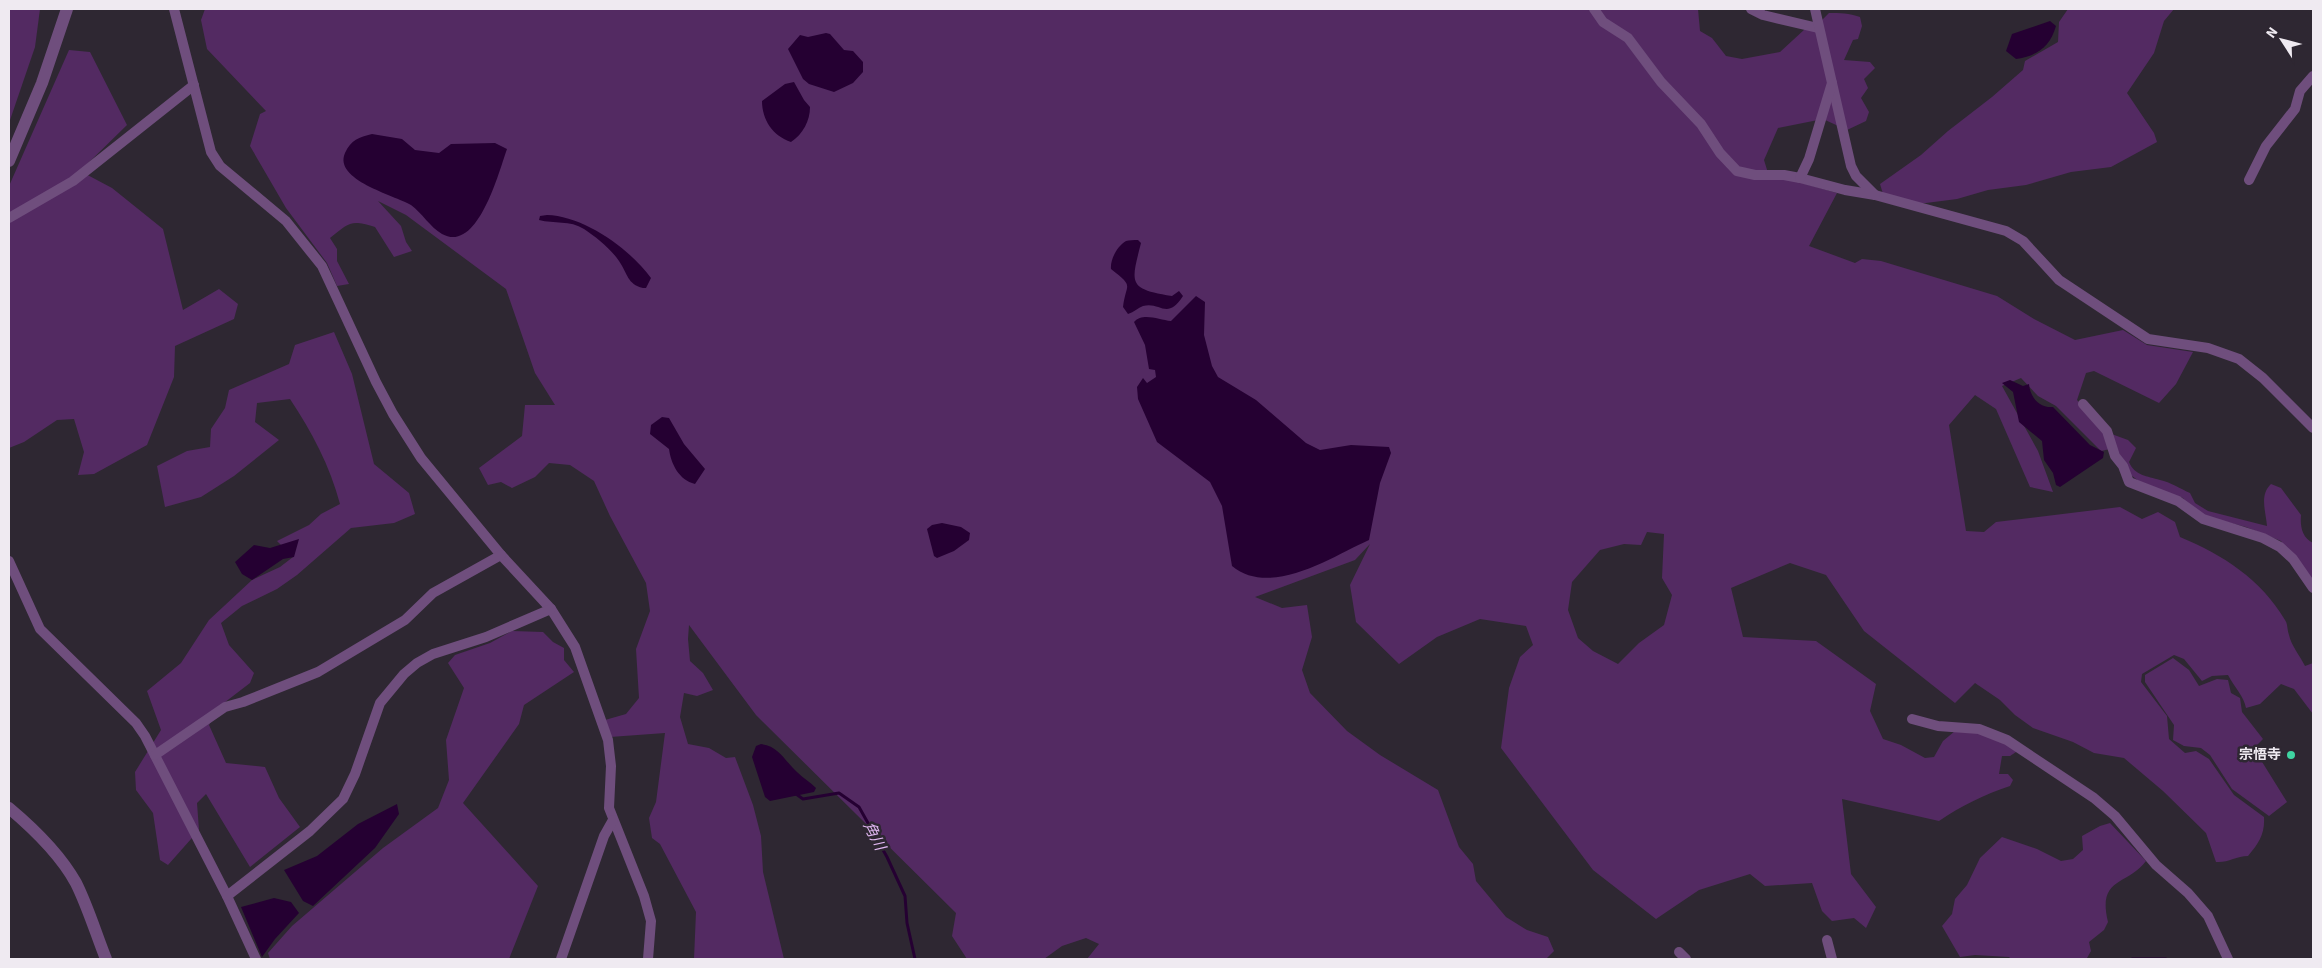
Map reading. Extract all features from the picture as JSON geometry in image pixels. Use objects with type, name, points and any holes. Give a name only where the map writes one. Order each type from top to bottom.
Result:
[{"type":"street","points":[[9,161],[42,83],[67,9]]},
{"type":"street","points":[[174,9],[211,152],[214,157],[220,166],[286,221],[322,266],[376,382],[393,414],[422,458],[500,555],[551,609],[575,647],[608,740],[611,766],[608,798],[613,820],[644,896],[651,921],[648,959]]},
{"type":"street","points":[[1594,9],[1604,22],[1628,38],[1653,72],[1701,124],[1720,153],[1737,171],[1755,175],[1784,175],[1836,188],[1875,195],[1990,226],[2018,237],[2059,280],[2148,339],[2208,348],[2240,359],[2263,378],[2313,428]]},
{"type":"street","points":[[1751,9],[1763,15],[1818,28]]},
{"type":"street","points":[[1815,9],[1851,166],[1856,176],[1875,195]]},
{"type":"street","points":[[2249,180],[2266,146],[2292,115],[2300,92],[2313,76]]},
{"type":"street","points":[[1800,178],[1809,159],[1832,82]]},
{"type":"street","points":[[9,218],[74,181],[194,85]]},
{"type":"street","points":[[2083,404],[2106,431],[2115,456],[2123,466],[2129,482],[2178,501],[2203,519],[2263,538],[2280,547],[2293,559],[2313,588]]},
{"type":"street","points":[[155,756],[225,707],[243,702],[318,672],[405,620],[433,594],[500,555]]},
{"type":"street","points":[[9,561],[40,629],[136,723],[227,896],[256,959]]},
{"type":"street","points":[[227,896],[316,825],[343,799],[356,774],[380,703],[404,674],[433,654],[486,637],[551,609]]},
{"type":"street","points":[[1912,719],[1938,726],[1980,729],[2007,740],[2094,798],[2114,816],[2156,865],[2188,893],[2208,916],[2228,959]]},
{"type":"street","points":[[9,808],[28,824],[61,860],[75,882],[106,959]]},
{"type":"street","points":[[561,959],[604,836],[613,820]]},
{"type":"street","points":[[1827,940],[1832,959]]},
{"type":"shaded area","points":[[9,9],[40,9],[35,47],[9,123]]},
{"type":"shaded area","points":[[205,9],[1698,9],[1700,31],[1712,38],[1726,56],[1742,59],[1780,52],[1805,29],[1822,20],[1829,13],[1841,13],[1860,17],[1862,26],[1858,39],[1853,40],[1844,60],[1870,62],[1875,68],[1864,79],[1868,88],[1861,98],[1869,112],[1866,121],[1847,130],[1823,119],[1778,128],[1764,160],[1768,173],[1837,193],[1809,246],[1855,263],[1862,259],[1881,261],[1997,296],[2034,319],[2075,340],[2123,330],[2147,345],[2193,352],[2176,384],[2159,403],[2094,371],[2086,373],[2077,400],[2106,432],[2128,440],[2136,448],[2129,462],[2138,473],[2168,482],[2190,493],[2195,503],[2208,511],[2267,526],[2264,504],[2265,493],[2271,484],[2281,488],[2301,515],[2302,531],[2306,538],[2313,543],[2313,592],[2281,541],[2246,527],[2204,516],[2190,508],[2183,498],[2141,483],[2131,475],[2110,449],[2101,451],[2056,406],[2038,396],[2021,378],[2002,386],[2038,451],[2053,492],[2030,487],[1996,409],[1975,395],[1949,425],[1966,531],[1984,532],[1996,522],[2120,507],[2142,519],[2158,512],[2175,522],[2180,537],[2226,560],[2253,580],[2275,605],[2286,622],[2292,643],[2305,666],[2313,663],[2313,714],[2294,689],[2281,684],[2260,704],[2246,708],[2241,695],[2228,675],[2212,676],[2202,681],[2184,659],[2174,655],[2142,674],[2141,682],[2167,716],[2169,739],[2185,753],[2196,751],[2209,759],[2234,795],[2264,817],[2260,838],[2248,856],[2216,862],[2206,833],[2163,791],[2124,758],[2094,753],[2073,742],[2033,728],[2015,715],[2000,700],[1975,683],[1955,703],[1864,631],[1826,575],[1790,563],[1731,588],[1743,637],[1816,641],[1876,684],[1870,711],[1883,739],[1901,745],[1925,758],[1934,757],[1943,741],[1955,731],[1978,732],[2019,750],[2010,756],[2002,756],[1999,774],[2008,774],[2013,780],[2010,786],[1973,801],[1939,821],[1842,799],[1851,874],[1876,907],[1866,928],[1854,918],[1832,921],[1822,911],[1812,883],[1765,886],[1750,874],[1699,890],[1656,919],[1593,870],[1501,748],[1509,688],[1520,657],[1533,645],[1526,626],[1480,619],[1437,637],[1399,664],[1356,622],[1350,585],[1370,544],[1355,560],[1255,597],[1282,608],[1307,605],[1312,637],[1302,670],[1310,693],[1347,731],[1380,755],[1438,790],[1459,847],[1473,864],[1476,881],[1506,917],[1527,930],[1548,937],[1554,951],[1546,959],[1087,959],[1099,944],[1086,938],[1062,946],[1044,959],[967,959],[952,936],[956,913],[756,715],[689,625],[690,661],[703,673],[713,690],[697,696],[684,693],[680,717],[688,744],[709,748],[726,758],[735,757],[753,805],[761,836],[763,872],[784,959],[694,959],[696,912],[660,844],[652,838],[649,818],[656,802],[665,733],[610,737],[605,720],[626,714],[639,698],[636,649],[650,611],[646,583],[610,516],[594,481],[570,465],[549,463],[535,477],[512,488],[501,482],[488,485],[479,468],[522,436],[525,405],[555,405],[535,373],[506,289],[406,215],[378,201],[401,226],[406,242],[412,251],[394,257],[375,227],[360,223],[350,224],[330,238],[337,249],[337,261],[349,284],[337,286],[327,263],[286,208],[250,146],[260,114],[266,111],[207,49],[201,20]],"holes":[[[1647,532],[1664,534],[1662,578],[1672,595],[1664,625],[1639,643],[1618,664],[1593,651],[1578,638],[1568,610],[1572,582],[1600,550],[1624,544],[1641,545]]]},
{"type":"shaded area","points":[[2068,9],[2174,9],[2164,21],[2154,53],[2127,93],[2154,133],[2157,142],[2111,167],[2071,172],[2026,185],[1988,190],[1957,199],[1911,203],[1883,194],[1880,184],[1921,155],[1948,131],[1992,97],[2023,70],[2025,61],[2058,42],[2059,22]]},
{"type":"shaded area","points":[[2050,21],[2056,26],[2050,40],[2042,49],[2030,56],[2016,59],[2006,51],[2012,34]]},
{"type":"shaded area","points":[[826,33],[830,34],[844,50],[853,51],[863,62],[863,72],[853,83],[834,92],[809,84],[803,79],[788,49],[800,35],[808,37]]},
{"type":"shaded area","points":[[69,50],[90,52],[127,125],[80,171],[112,188],[163,229],[183,310],[219,289],[238,304],[234,319],[175,346],[174,377],[147,445],[94,474],[78,475],[84,452],[74,419],[57,420],[24,442],[9,448],[9,186]]},
{"type":"shaded area","points":[[794,82],[810,107],[805,127],[791,142],[779,136],[766,121],[762,101],[785,84]]},
{"type":"shaded area","points":[[372,134],[402,139],[415,150],[439,153],[451,144],[495,143],[507,149],[492,191],[476,222],[466,232],[455,237],[442,234],[411,205],[356,179],[348,171],[344,163],[345,153],[356,140]]},
{"type":"shaded area","points":[[547,215],[576,221],[605,236],[619,246],[651,278],[646,288],[634,284],[608,248],[584,229],[568,223],[539,220],[540,216]]},
{"type":"shaded area","points":[[1138,240],[1141,243],[1135,267],[1135,276],[1136,282],[1140,287],[1172,296],[1179,291],[1183,296],[1168,309],[1149,305],[1128,314],[1123,307],[1127,286],[1123,279],[1111,269],[1112,262],[1117,250],[1123,243]]},
{"type":"shaded area","points":[[1196,296],[1205,302],[1204,335],[1212,366],[1218,377],[1256,400],[1306,443],[1320,450],[1351,445],[1389,447],[1391,453],[1380,483],[1369,540],[1319,564],[1282,576],[1265,578],[1248,575],[1232,566],[1222,506],[1210,482],[1157,442],[1138,399],[1137,387],[1143,378],[1147,383],[1156,377],[1155,370],[1149,369],[1145,345],[1134,322],[1142,317],[1171,321]]},
{"type":"shaded area","points":[[334,332],[352,374],[374,464],[409,493],[415,514],[394,523],[351,528],[297,575],[277,589],[242,606],[221,623],[229,645],[254,673],[250,683],[220,706],[209,725],[226,763],[265,767],[279,798],[300,827],[250,867],[206,794],[197,803],[199,830],[168,865],[160,860],[153,813],[136,790],[135,772],[161,730],[147,691],[181,663],[209,620],[252,580],[280,567],[293,557],[277,541],[309,525],[321,514],[340,504],[320,450],[290,399],[257,403],[255,422],[279,440],[234,476],[201,497],[165,507],[157,466],[187,451],[210,447],[211,429],[225,408],[229,390],[289,364],[295,345]]},
{"type":"shaded area","points":[[2010,380],[2023,386],[2029,384],[2031,393],[2036,401],[2043,406],[2053,407],[2090,445],[2104,452],[2103,458],[2060,487],[2056,485],[2053,473],[2044,460],[2042,441],[2019,422],[2013,392],[2002,383]]},
{"type":"shaded area","points":[[662,417],[669,418],[684,444],[705,469],[695,484],[680,475],[674,466],[669,449],[650,434],[651,425]]},
{"type":"shaded area","points":[[942,523],[961,527],[970,533],[969,540],[954,551],[937,558],[934,556],[927,529],[932,525]]},
{"type":"shaded area","points":[[299,539],[294,557],[283,559],[252,580],[242,574],[235,562],[254,545],[270,548]]},
{"type":"shaded area","points":[[512,631],[543,632],[553,642],[564,648],[564,660],[574,672],[524,705],[519,724],[463,803],[538,886],[509,959],[270,959],[268,953],[292,926],[383,848],[438,808],[449,780],[446,740],[464,688],[448,663],[455,655],[490,643]]},
{"type":"shaded area","points":[[2173,658],[2189,670],[2199,686],[2217,679],[2228,680],[2231,693],[2240,698],[2242,712],[2263,739],[2251,751],[2259,757],[2287,802],[2269,816],[2232,789],[2210,755],[2201,748],[2184,746],[2173,740],[2174,725],[2145,682],[2145,675]]},
{"type":"shaded area","points":[[761,744],[767,745],[781,754],[797,772],[816,788],[814,792],[770,801],[765,797],[752,757],[756,746]]},
{"type":"shaded area","points":[[397,804],[399,814],[375,848],[313,906],[303,901],[284,870],[317,856],[358,824]]},
{"type":"shaded area","points":[[2110,823],[2146,861],[2110,890],[2106,907],[2108,922],[2104,930],[2089,942],[2091,951],[2087,958],[2011,959],[2009,957],[1975,955],[1960,957],[1942,926],[1952,914],[1955,899],[1967,885],[1980,858],[2002,837],[2037,849],[2061,861],[2073,859],[2083,850],[2082,836]]},
{"type":"shaded area","points":[[274,898],[291,902],[299,913],[275,939],[262,957],[241,907]]},
{"type":"waterway","name":"角川","points":[[796,794],[803,799],[839,793],[859,807],[887,857],[905,896],[907,923],[915,959]]},
{"type":"waterway","name":"角川","points":[[2132,959],[2166,959]]},
{"type":"place","name":"宗悟寺","points":[[2291,755]]}]
